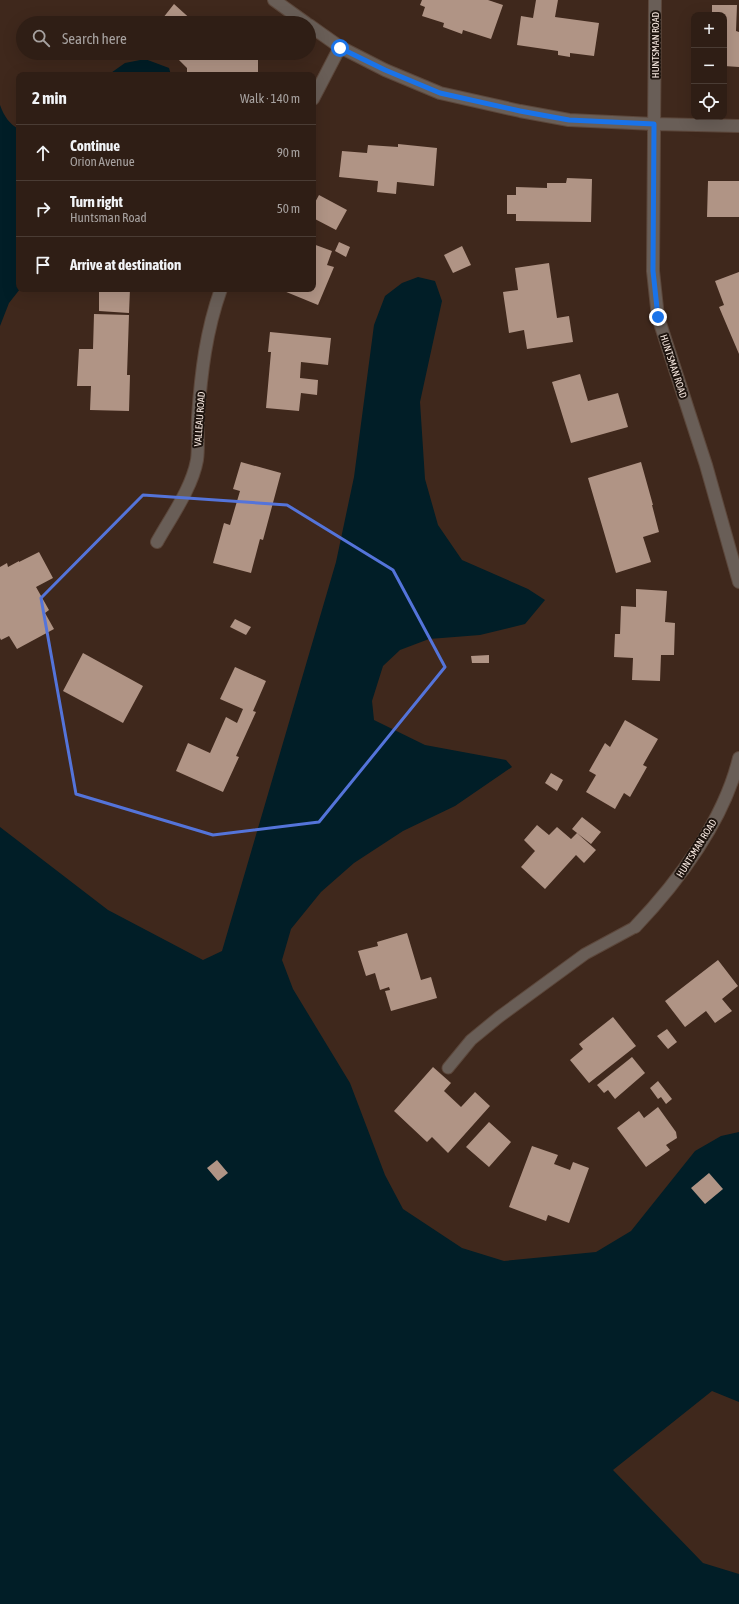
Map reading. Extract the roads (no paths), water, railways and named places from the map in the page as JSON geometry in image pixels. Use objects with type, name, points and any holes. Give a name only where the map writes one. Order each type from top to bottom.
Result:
[{"type":"street","points":[[274,0],[296,16]]},
{"type":"street","name":"HUNTSMAN ROAD","points":[[655,0],[653,271],[658,317],[706,465],[739,582]]},
{"type":"street","points":[[316,30],[340,48],[385,70],[440,93],[520,111],[569,120],[739,126]]},
{"type":"street","points":[[316,92],[340,48]]},
{"type":"street","name":"VALLEAU ROAD","points":[[157,542],[191,480],[197,460],[198,417],[206,341],[220,292]]},
{"type":"street","name":"HUNTSMAN ROAD","points":[[635,927],[659,901],[690,860],[714,820],[734,781],[739,758]]},
{"type":"lane","points":[[448,1068],[472,1040],[499,1017],[585,954],[635,927]]},
{"type":"water","points":[[148,60],[169,68],[170,72],[112,72],[125,63]]},
{"type":"water","points":[[0,105],[7,119],[16,127],[16,292],[18,292],[9,303],[0,326]]},
{"type":"water","points":[[418,277],[435,281],[442,301],[420,402],[425,479],[438,525],[462,560],[528,589],[545,600],[525,624],[480,635],[429,639],[400,650],[383,666],[372,701],[374,720],[425,745],[506,760],[512,767],[455,806],[403,831],[354,863],[321,892],[291,929],[282,960],[293,989],[350,1083],[385,1175],[403,1209],[462,1248],[504,1261],[596,1252],[631,1231],[695,1151],[721,1136],[739,1132],[739,1402],[712,1391],[613,1470],[703,1563],[739,1574],[739,1604],[0,1604],[0,827],[108,910],[203,960],[222,951],[336,562],[354,477],[374,325],[385,296],[402,283]]}]
